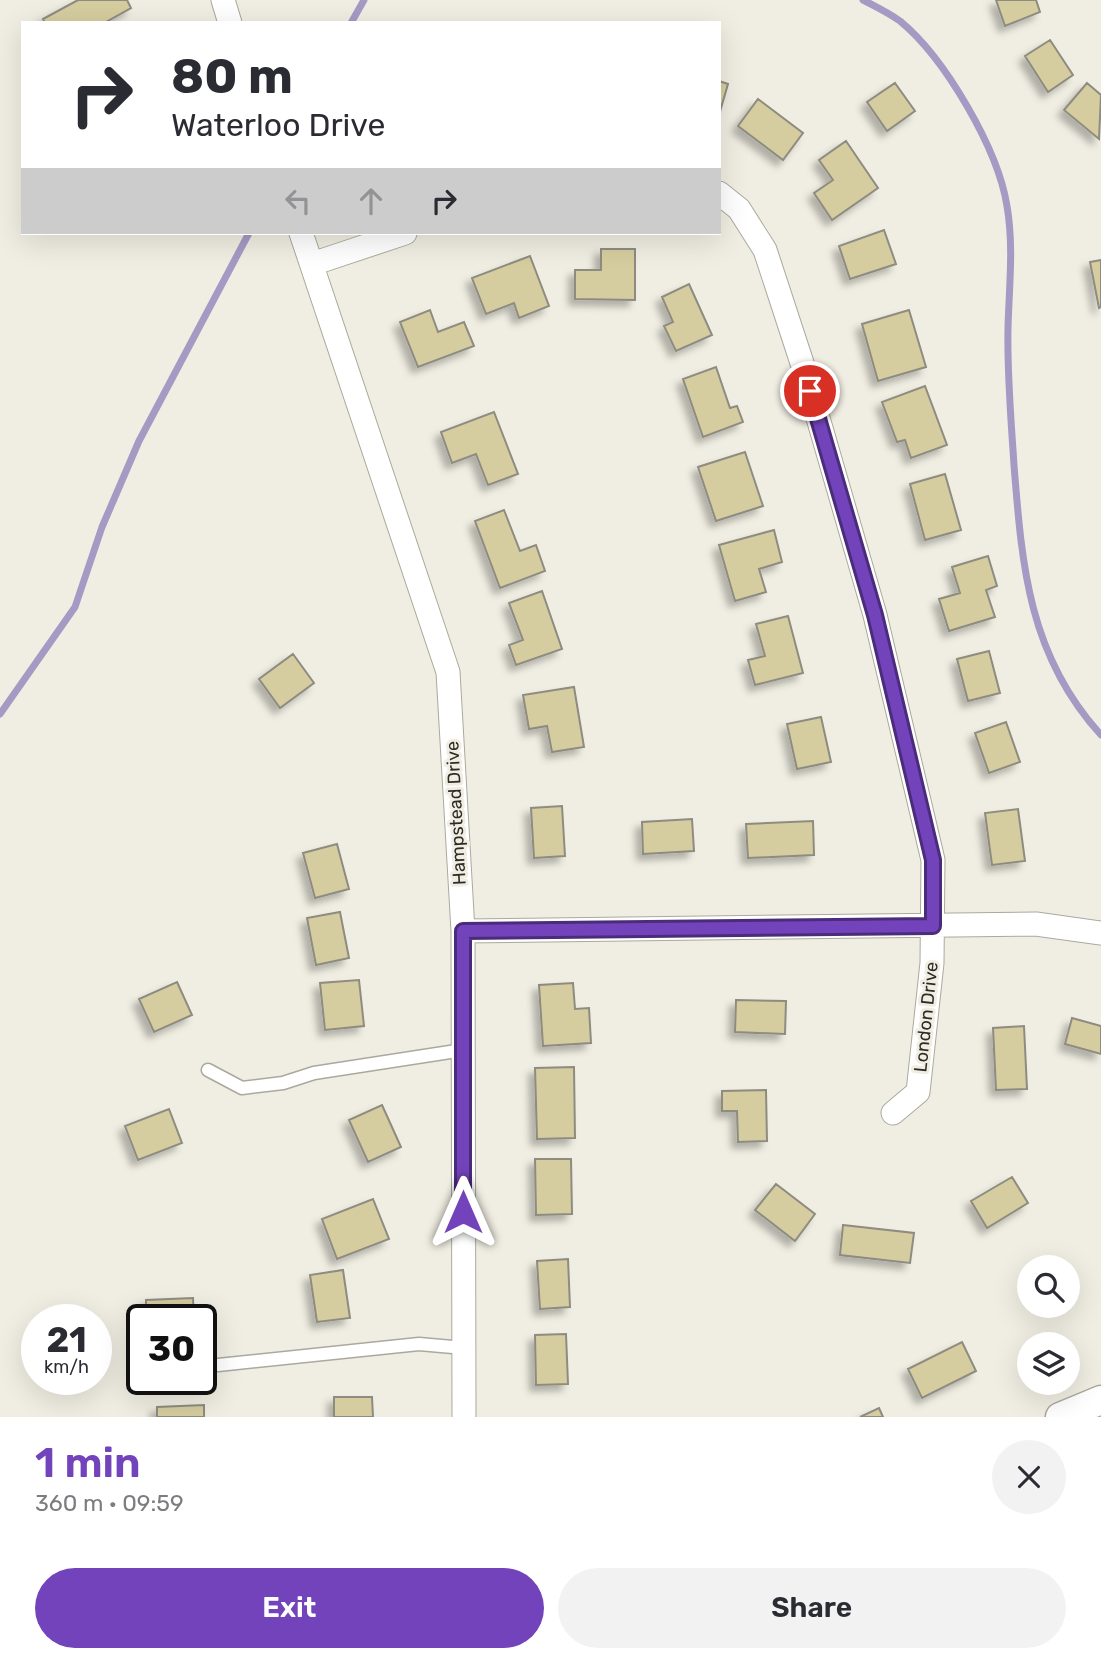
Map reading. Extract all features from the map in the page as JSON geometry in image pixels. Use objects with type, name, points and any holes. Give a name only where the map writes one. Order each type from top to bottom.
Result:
[{"type":"street","points":[[223,0],[229,21]]},
{"type":"street","name":"London Drive","points":[[721,195],[739,209],[765,250],[875,615],[933,860],[932,963],[918,1092],[893,1113]]},
{"type":"street","name":"Hampstead Drive","points":[[302,235],[448,672],[463,931],[464,1417]]},
{"type":"street","points":[[312,264],[399,235]]},
{"type":"street","points":[[463,931],[1037,924],[1101,933]]},
{"type":"street","points":[[1060,1417],[1101,1400]]},
{"type":"lane","points":[[208,1070],[242,1088],[283,1083],[314,1073],[463,1050]]},
{"type":"lane","points":[[218,1365],[419,1344],[464,1348]]},
{"type":"building","points":[[78,0],[127,0],[131,8],[108,21],[43,19]]},
{"type":"building","points":[[996,0],[1036,0],[1040,12],[1005,26]]},
{"type":"building","points":[[1050,40],[1073,75],[1048,92],[1025,56]]},
{"type":"building","points":[[721,82],[728,84],[721,108]]},
{"type":"building","points":[[895,83],[915,111],[887,131],[867,102]]},
{"type":"building","points":[[1087,83],[1101,95],[1099,139],[1064,110]]},
{"type":"building","points":[[758,99],[803,133],[783,160],[738,126]]},
{"type":"building","points":[[846,141],[878,188],[832,220],[814,193],[833,180],[819,160]]},
{"type":"building","points":[[884,230],[896,264],[850,279],[839,246]]},
{"type":"building","points":[[601,249],[635,249],[635,300],[575,299],[575,270],[601,270]]},
{"type":"building","points":[[530,256],[549,306],[519,318],[514,303],[486,314],[472,278]]},
{"type":"building","points":[[1101,260],[1101,307],[1099,308],[1090,262]]},
{"type":"building","points":[[689,284],[712,335],[676,351],[664,326],[673,322],[662,297]]},
{"type":"building","points":[[430,310],[438,332],[464,322],[474,346],[418,367],[400,322]]},
{"type":"building","points":[[909,310],[926,367],[878,381],[862,324]]},
{"type":"building","points":[[716,367],[730,408],[737,406],[743,422],[703,437],[683,379]]},
{"type":"building","points":[[925,386],[947,445],[911,458],[905,440],[897,442],[882,402]]},
{"type":"building","points":[[494,412],[518,474],[488,485],[476,454],[452,463],[441,432]]},
{"type":"building","points":[[745,452],[763,506],[716,521],[698,467]]},
{"type":"building","points":[[945,474],[961,530],[925,540],[910,484]]},
{"type":"building","points":[[504,510],[520,551],[536,545],[545,571],[500,588],[475,521]]},
{"type":"building","points":[[774,530],[782,562],[759,569],[766,592],[735,601],[719,545]]},
{"type":"building","points":[[988,556],[997,586],[986,590],[995,617],[949,631],[939,599],[960,593],[952,567]]},
{"type":"building","points":[[542,591],[562,649],[516,665],[509,645],[523,640],[509,603]]},
{"type":"building","points":[[788,616],[803,673],[755,685],[748,660],[765,656],[756,624]]},
{"type":"building","points":[[989,651],[1000,693],[968,701],[957,659]]},
{"type":"building","points":[[293,654],[314,683],[280,708],[259,679]]},
{"type":"building","points":[[574,687],[584,747],[552,752],[547,726],[529,729],[523,695]]},
{"type":"building","points":[[821,717],[831,762],[797,769],[787,724]]},
{"type":"building","points":[[1006,722],[1020,762],[989,773],[975,733]]},
{"type":"building","points":[[562,806],[565,856],[534,858],[531,808]]},
{"type":"building","points":[[1018,809],[1025,861],[992,865],[985,813]]},
{"type":"building","points":[[692,819],[694,851],[643,854],[642,822]]},
{"type":"building","points":[[813,821],[814,855],[748,858],[746,824]]},
{"type":"building","points":[[337,844],[349,889],[315,898],[303,853]]},
{"type":"building","points":[[340,912],[349,958],[316,965],[307,918]]},
{"type":"building","points":[[359,980],[364,1026],[325,1030],[320,983]]},
{"type":"building","points":[[177,982],[192,1015],[154,1032],[139,999]]},
{"type":"building","points":[[573,983],[575,1009],[589,1008],[591,1043],[543,1046],[539,985]]},
{"type":"building","points":[[736,1000],[786,1001],[785,1034],[735,1032]]},
{"type":"building","points":[[1072,1018],[1101,1026],[1101,1054],[1065,1044]]},
{"type":"building","points":[[1024,1026],[1027,1089],[996,1090],[993,1028]]},
{"type":"building","points":[[574,1067],[575,1138],[537,1139],[535,1068]]},
{"type":"building","points":[[766,1090],[767,1141],[738,1142],[737,1111],[722,1111],[722,1091]]},
{"type":"building","points":[[382,1105],[401,1147],[368,1162],[349,1120]]},
{"type":"building","points":[[169,1109],[182,1143],[138,1160],[125,1126]]},
{"type":"building","points":[[535,1159],[571,1159],[572,1214],[536,1215]]},
{"type":"building","points":[[1012,1177],[1028,1203],[987,1228],[971,1201]]},
{"type":"building","points":[[776,1184],[815,1214],[795,1241],[755,1210]]},
{"type":"building","points":[[373,1199],[389,1239],[337,1259],[322,1219]]},
{"type":"building","points":[[843,1225],[914,1233],[910,1263],[840,1255]]},
{"type":"building","points":[[568,1259],[570,1307],[540,1309],[537,1261]]},
{"type":"building","points":[[343,1270],[350,1318],[317,1322],[310,1275]]},
{"type":"building","points":[[193,1298],[193,1304],[146,1304],[146,1300]]},
{"type":"building","points":[[566,1334],[568,1384],[536,1385],[535,1335]]},
{"type":"building","points":[[962,1342],[976,1371],[922,1398],[908,1369]]},
{"type":"building","points":[[334,1397],[372,1397],[373,1417],[334,1417]]},
{"type":"building","points":[[204,1405],[204,1417],[157,1417],[157,1407]]},
{"type":"building","points":[[879,1408],[883,1417],[860,1417]]},
{"type":"waterway","points":[[352,21],[364,0]]},
{"type":"waterway","points":[[863,0],[900,21],[934,57],[967,106],[993,158],[1002,183],[1010,237],[1008,345],[1011,414],[1017,503],[1026,574],[1044,642],[1058,674],[1077,705],[1101,735]]},
{"type":"waterway","points":[[0,714],[75,607],[102,527],[139,441],[248,235]]},
{"type":"route","points":[[463,1212],[463,931],[933,926],[933,860],[875,615],[810,391]]}]
